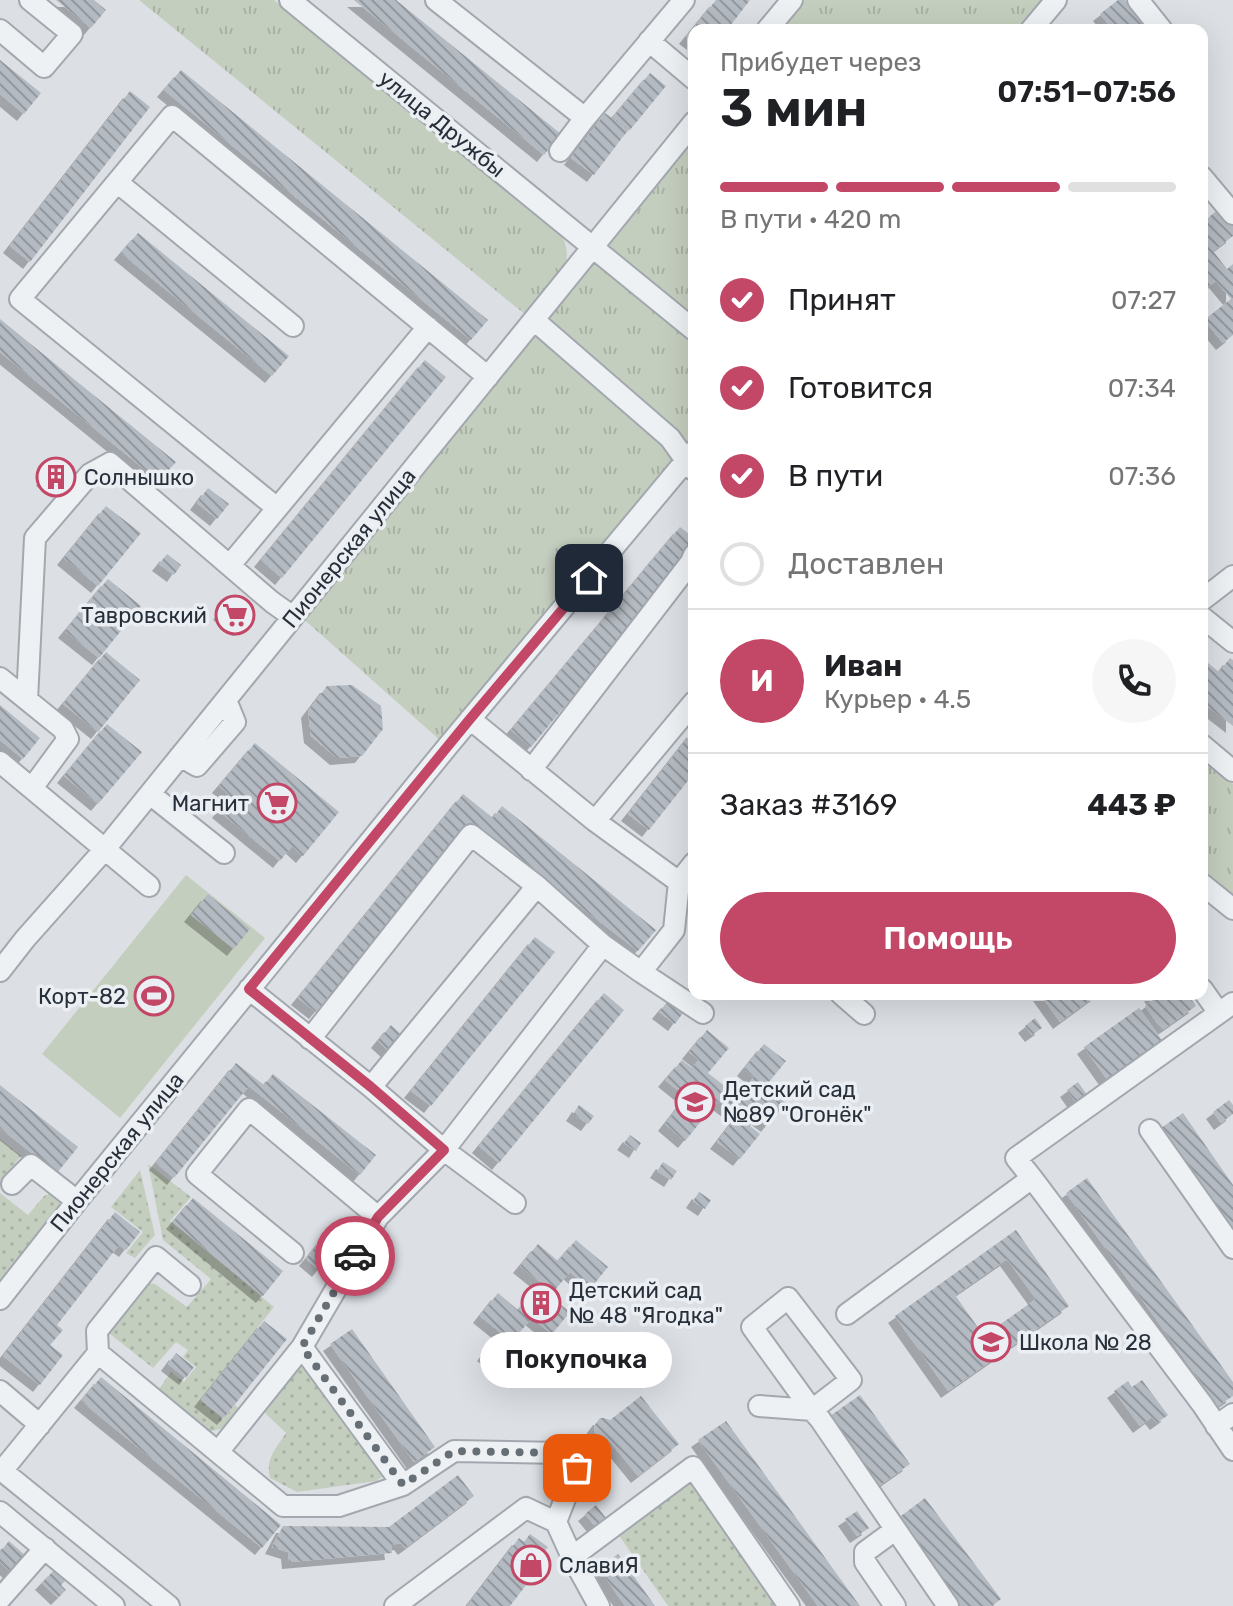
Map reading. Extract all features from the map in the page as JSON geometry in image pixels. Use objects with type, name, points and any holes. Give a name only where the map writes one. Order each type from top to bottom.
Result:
[{"type":"street","points":[[0,30],[44,67],[72,34],[30,0]]},
{"type":"street","name":"улица Дружбы","points":[[290,0],[688,325]]},
{"type":"street","points":[[436,0],[585,118]]},
{"type":"street","points":[[560,151],[684,0]]},
{"type":"street","points":[[772,24],[792,0]]},
{"type":"street","points":[[1036,24],[1056,0]]},
{"type":"street","points":[[1138,0],[1157,24]]},
{"type":"street","points":[[649,41],[688,74]]},
{"type":"street","points":[[277,508],[20,299],[172,116],[488,377]]},
{"type":"street","name":"Пионерская улица","points":[[0,971],[150,794],[688,130]]},
{"type":"street","points":[[117,182],[293,326]]},
{"type":"street","points":[[1208,184],[1233,214]]},
{"type":"street","points":[[534,320],[670,438],[688,458]]},
{"type":"street","points":[[230,565],[428,327]]},
{"type":"street","points":[[27,700],[35,538],[90,474],[110,463],[293,617]]},
{"type":"street","name":"Пионерская улица","points":[[0,1299],[470,719],[688,465]]},
{"type":"street","points":[[531,770],[688,566]]},
{"type":"street","points":[[1208,595],[1233,576]]},
{"type":"street","points":[[1208,622],[1233,642]]},
{"type":"street","points":[[0,678],[63,729],[68,739],[32,788]]},
{"type":"street","points":[[595,821],[688,709]]},
{"type":"street","points":[[470,719],[595,821],[688,869]]},
{"type":"street","points":[[1208,748],[1229,760]]},
{"type":"street","points":[[0,762],[149,886]]},
{"type":"street","points":[[150,794],[224,853]]},
{"type":"street","points":[[310,1039],[471,835],[537,886],[603,945],[703,1013]]},
{"type":"street","points":[[641,972],[674,930],[688,878]]},
{"type":"street","points":[[371,1087],[537,886]]},
{"type":"street","points":[[1208,889],[1233,909]]},
{"type":"street","points":[[218,1452],[302,1347],[378,1217],[444,1150],[603,945]]},
{"type":"street","points":[[249,989],[444,1150],[515,1203]]},
{"type":"street","points":[[1208,994],[1226,1008],[1016,1158],[1202,1404],[1225,1420],[1233,1450]]},
{"type":"street","points":[[848,1000],[864,1014]]},
{"type":"street","points":[[293,1253],[197,1174],[249,1109],[378,1217]]},
{"type":"street","points":[[1150,1130],[1233,1248]]},
{"type":"street","points":[[12,1184],[31,1165],[77,1201]]},
{"type":"street","points":[[847,1314],[1032,1178]]},
{"type":"street","points":[[169,1606],[1,1470],[98,1353],[97,1331],[156,1257],[190,1285]]},
{"type":"street","points":[[759,1406],[812,1410],[851,1380],[788,1298],[752,1327],[812,1410],[948,1606]]},
{"type":"street","points":[[302,1347],[403,1485]]},
{"type":"street","points":[[98,1353],[283,1506],[339,1506],[403,1485],[454,1451],[564,1453],[577,1468],[556,1522]]},
{"type":"street","points":[[0,1391],[40,1425]]},
{"type":"street","points":[[572,1557],[693,1467],[789,1606]]},
{"type":"street","points":[[398,1605],[526,1508],[556,1522],[599,1606]]},
{"type":"street","points":[[0,1512],[114,1606]]},
{"type":"street","points":[[895,1530],[865,1552],[865,1562],[895,1606]]},
{"type":"street","points":[[0,1599],[45,1548]]},
{"type":"green space","points":[[139,0],[274,0],[563,238],[566,260],[558,280],[527,316]]},
{"type":"green space","points":[[805,0],[1046,0],[1026,24],[785,24]]},
{"type":"green space","points":[[688,143],[688,316],[603,248]]},
{"type":"green space","points":[[595,261],[603,264],[688,336],[688,442],[442,742],[300,616],[588,264]]},
{"type":"green space","points":[[1208,764],[1233,784],[1233,896],[1208,876]]},
{"type":"green space","name":"Корт-82","points":[[186,875],[265,938],[120,1118],[42,1054]]},
{"type":"green space","points":[[0,1139],[21,1156],[0,1181]]},
{"type":"green space","points":[[148,1164],[191,1197],[170,1221],[274,1307],[200,1400],[223,1419],[235,1405],[239,1409],[236,1418],[219,1429],[210,1431],[159,1389],[171,1372],[184,1382],[196,1367],[183,1357],[188,1350],[176,1342],[153,1368],[110,1334],[108,1329],[142,1284],[155,1284],[187,1307],[211,1279],[163,1240]]},
{"type":"green space","points":[[140,1170],[155,1235],[135,1258],[126,1253],[143,1232],[111,1207]]},
{"type":"green space","points":[[0,1193],[28,1215],[44,1196],[51,1193],[62,1201],[63,1208],[0,1289]]},
{"type":"green space","points":[[301,1362],[386,1474],[376,1481],[297,1492],[270,1478],[270,1459],[286,1433],[262,1406]]},
{"type":"green space","points":[[691,1481],[782,1606],[668,1606],[618,1534]]},
{"type":"building","points":[[56,0],[94,0],[106,10],[91,28]]},
{"type":"building","points":[[354,0],[396,0],[561,134],[544,155]]},
{"type":"building","points":[[716,0],[750,0],[732,24],[697,24]]},
{"type":"building","points":[[1118,0],[1125,0],[1144,24],[1108,24],[1100,14]]},
{"type":"building","points":[[0,60],[41,93],[24,114],[0,94]]},
{"type":"building","points":[[181,70],[488,320],[471,340],[164,90]]},
{"type":"building","points":[[650,73],[666,86],[630,130],[613,117]]},
{"type":"building","points":[[130,91],[150,107],[30,262],[10,246]]},
{"type":"building","points":[[605,113],[628,130],[594,175],[571,158]]},
{"type":"building","points":[[1220,208],[1233,225],[1233,236],[1213,251],[1227,269],[1233,264],[1233,335],[1223,343],[1208,325],[1208,317],[1231,299],[1216,281],[1208,287],[1208,218]]},
{"type":"building","points":[[138,233],[289,356],[272,376],[121,253]]},
{"type":"building","points":[[0,319],[176,462],[159,481],[0,352]]},
{"type":"building","points":[[425,360],[446,377],[282,578],[261,560]]},
{"type":"building","name":"Солнышко","points":[[54,465],[68,476],[57,489],[43,479]]},
{"type":"building","points":[[208,488],[229,504],[217,519],[197,503]]},
{"type":"building","points":[[106,506],[141,533],[98,586],[64,558]]},
{"type":"building","points":[[680,527],[688,533],[688,557],[531,747],[511,730]]},
{"type":"building","points":[[167,554],[181,565],[174,575],[159,564]]},
{"type":"building","points":[[108,579],[141,606],[99,658],[65,631]]},
{"type":"building","name":"Тавровский","points":[[229,601],[249,617],[247,627],[240,629],[220,613]]},
{"type":"building","points":[[106,652],[140,680],[98,732],[63,704]]},
{"type":"building","points":[[1230,658],[1233,660],[1233,726],[1208,707],[1208,663],[1219,672]]},
{"type":"building","points":[[352,685],[381,706],[383,729],[362,756],[337,758],[311,736],[308,711],[327,686]]},
{"type":"building","points":[[0,705],[40,738],[23,759],[0,740]]},
{"type":"building","points":[[107,724],[142,752],[98,804],[64,776]]},
{"type":"building","points":[[688,738],[688,781],[649,830],[628,814]]},
{"type":"building","name":"Магнит","points":[[255,743],[339,812],[303,856],[292,846],[280,861],[219,811],[231,796],[219,786]]},
{"type":"building","points":[[463,794],[493,818],[502,806],[656,930],[638,951],[473,824],[316,1012],[298,998]]},
{"type":"building","points":[[208,894],[250,929],[234,949],[191,915]]},
{"type":"building","points":[[535,937],[555,952],[431,1106],[411,1091]]},
{"type":"building","points":[[604,993],[624,1010],[499,1163],[479,1146]]},
{"type":"building","points":[[1044,1000],[1090,1000],[1060,1022]]},
{"type":"building","points":[[1153,1000],[1192,1000],[1196,1006],[1162,1030],[1145,1006]]},
{"type":"building","points":[[668,1001],[683,1013],[675,1024],[659,1012]]},
{"type":"building","points":[[1139,1008],[1166,1046],[1111,1085],[1084,1047]]},
{"type":"building","points":[[1035,1018],[1042,1028],[1032,1035],[1025,1026]]},
{"type":"building","points":[[391,1025],[403,1036],[390,1052],[378,1041]]},
{"type":"building","points":[[707,1030],[729,1048],[708,1073],[727,1088],[735,1078],[746,1087],[754,1077],[744,1069],[764,1044],[786,1061],[765,1087],[786,1103],[768,1125],[757,1117],[750,1126],[760,1134],[740,1159],[717,1142],[737,1116],[717,1101],[710,1110],[700,1102],[693,1111],[703,1119],[685,1141],[665,1124],[686,1097],[665,1080],[682,1060],[692,1068],[699,1060],[689,1052]]},
{"type":"building","points":[[236,1063],[264,1085],[273,1074],[376,1155],[360,1175],[249,1086],[174,1178],[156,1163]]},
{"type":"building","points":[[1078,1082],[1090,1099],[1079,1107],[1067,1090]]},
{"type":"building","points":[[0,1085],[78,1147],[57,1173],[0,1128]]},
{"type":"building","points":[[1229,1100],[1233,1105],[1233,1114],[1221,1123],[1213,1112]]},
{"type":"building","points":[[579,1105],[594,1116],[588,1124],[573,1114]]},
{"type":"building","points":[[1183,1113],[1233,1185],[1233,1232],[1161,1128]]},
{"type":"building","points":[[630,1135],[641,1143],[636,1151],[624,1143]]},
{"type":"building","points":[[663,1162],[677,1171],[671,1180],[657,1171]]},
{"type":"building","points":[[1087,1178],[1233,1382],[1233,1396],[1218,1406],[1066,1193]]},
{"type":"building","points":[[699,1192],[711,1200],[705,1209],[693,1201]]},
{"type":"building","points":[[193,1198],[283,1271],[263,1296],[173,1222]]},
{"type":"building","points":[[115,1212],[140,1232],[126,1250],[119,1245],[57,1325],[63,1330],[50,1345],[63,1355],[40,1385],[3,1356]]},
{"type":"building","points":[[1016,1230],[1069,1306],[948,1391],[895,1316]],"holes":[[[1007,1259],[1036,1299],[984,1336],[955,1295]]]},
{"type":"building","points":[[323,1238],[336,1249],[319,1270],[306,1259]]},
{"type":"building","name":"Детский сад № 48 \"Ягодка\"","points":[[576,1240],[608,1267],[590,1289],[570,1272],[550,1296],[570,1312],[552,1334],[532,1318],[513,1340],[535,1358],[516,1380],[484,1354],[501,1333],[480,1316],[498,1293],[518,1310],[541,1283],[520,1266],[538,1244],[558,1261]]},
{"type":"building","points":[[264,1321],[287,1339],[224,1418],[201,1400]]},
{"type":"building","points":[[352,1329],[435,1447],[414,1462],[330,1344]]},
{"type":"building","points":[[176,1353],[194,1367],[186,1378],[168,1364]]},
{"type":"building","points":[[101,1377],[281,1525],[262,1548],[81,1401]]},
{"type":"building","points":[[1142,1380],[1168,1415],[1157,1423],[1152,1417],[1140,1426],[1114,1391],[1128,1381],[1132,1387]]},
{"type":"building","points":[[860,1395],[910,1464],[880,1485],[830,1416]]},
{"type":"building","points":[[641,1396],[679,1444],[638,1476],[607,1438],[595,1433],[594,1426],[600,1418],[610,1420]]},
{"type":"building","points":[[726,1421],[860,1606],[818,1606],[698,1440]]},
{"type":"building","points":[[458,1475],[474,1496],[405,1548],[401,1543],[391,1545],[392,1553],[289,1562],[288,1552],[272,1547],[283,1526],[389,1527]]},
{"type":"building","points":[[925,1498],[1001,1599],[992,1606],[961,1606],[897,1519]]},
{"type":"building","points":[[596,1505],[609,1522],[599,1531],[585,1514]]},
{"type":"building","points":[[857,1511],[869,1528],[857,1536],[845,1519]]},
{"type":"building","points":[[530,1534],[548,1547],[541,1556],[546,1559],[510,1606],[467,1606],[519,1538],[524,1542]]},
{"type":"building","points":[[9,1541],[26,1556],[12,1573],[0,1562],[0,1552]]},
{"type":"building","points":[[618,1554],[655,1606],[625,1606],[599,1568]]},
{"type":"building","points":[[55,1569],[66,1580],[61,1585],[66,1590],[58,1598],[42,1583]]},
{"type":"way so far","points":[[355,1256],[302,1347],[403,1485],[454,1451],[564,1453],[577,1468]]},
{"type":"place","name":"Солнышко","points":[[56,477]]},
{"type":"place","name":"Тавровский","points":[[235,615]]},
{"type":"place","name":"Магнит","points":[[277,803]]},
{"type":"place","name":"Корт-82","points":[[154,996]]},
{"type":"place","name":"Детский сад №89 \"Огонёк\"","points":[[695,1102]]},
{"type":"place","name":"Детский сад № 48 \"Ягодка\"","points":[[541,1303]]},
{"type":"place","name":"Школа № 28","points":[[991,1342]]},
{"type":"place","name":"Покупочка","points":[[577,1468]]},
{"type":"place","name":"СлавиЯ","points":[[531,1565]]},
{"type":"route","points":[[355,1256],[378,1217],[444,1150],[249,989],[589,578]]}]
